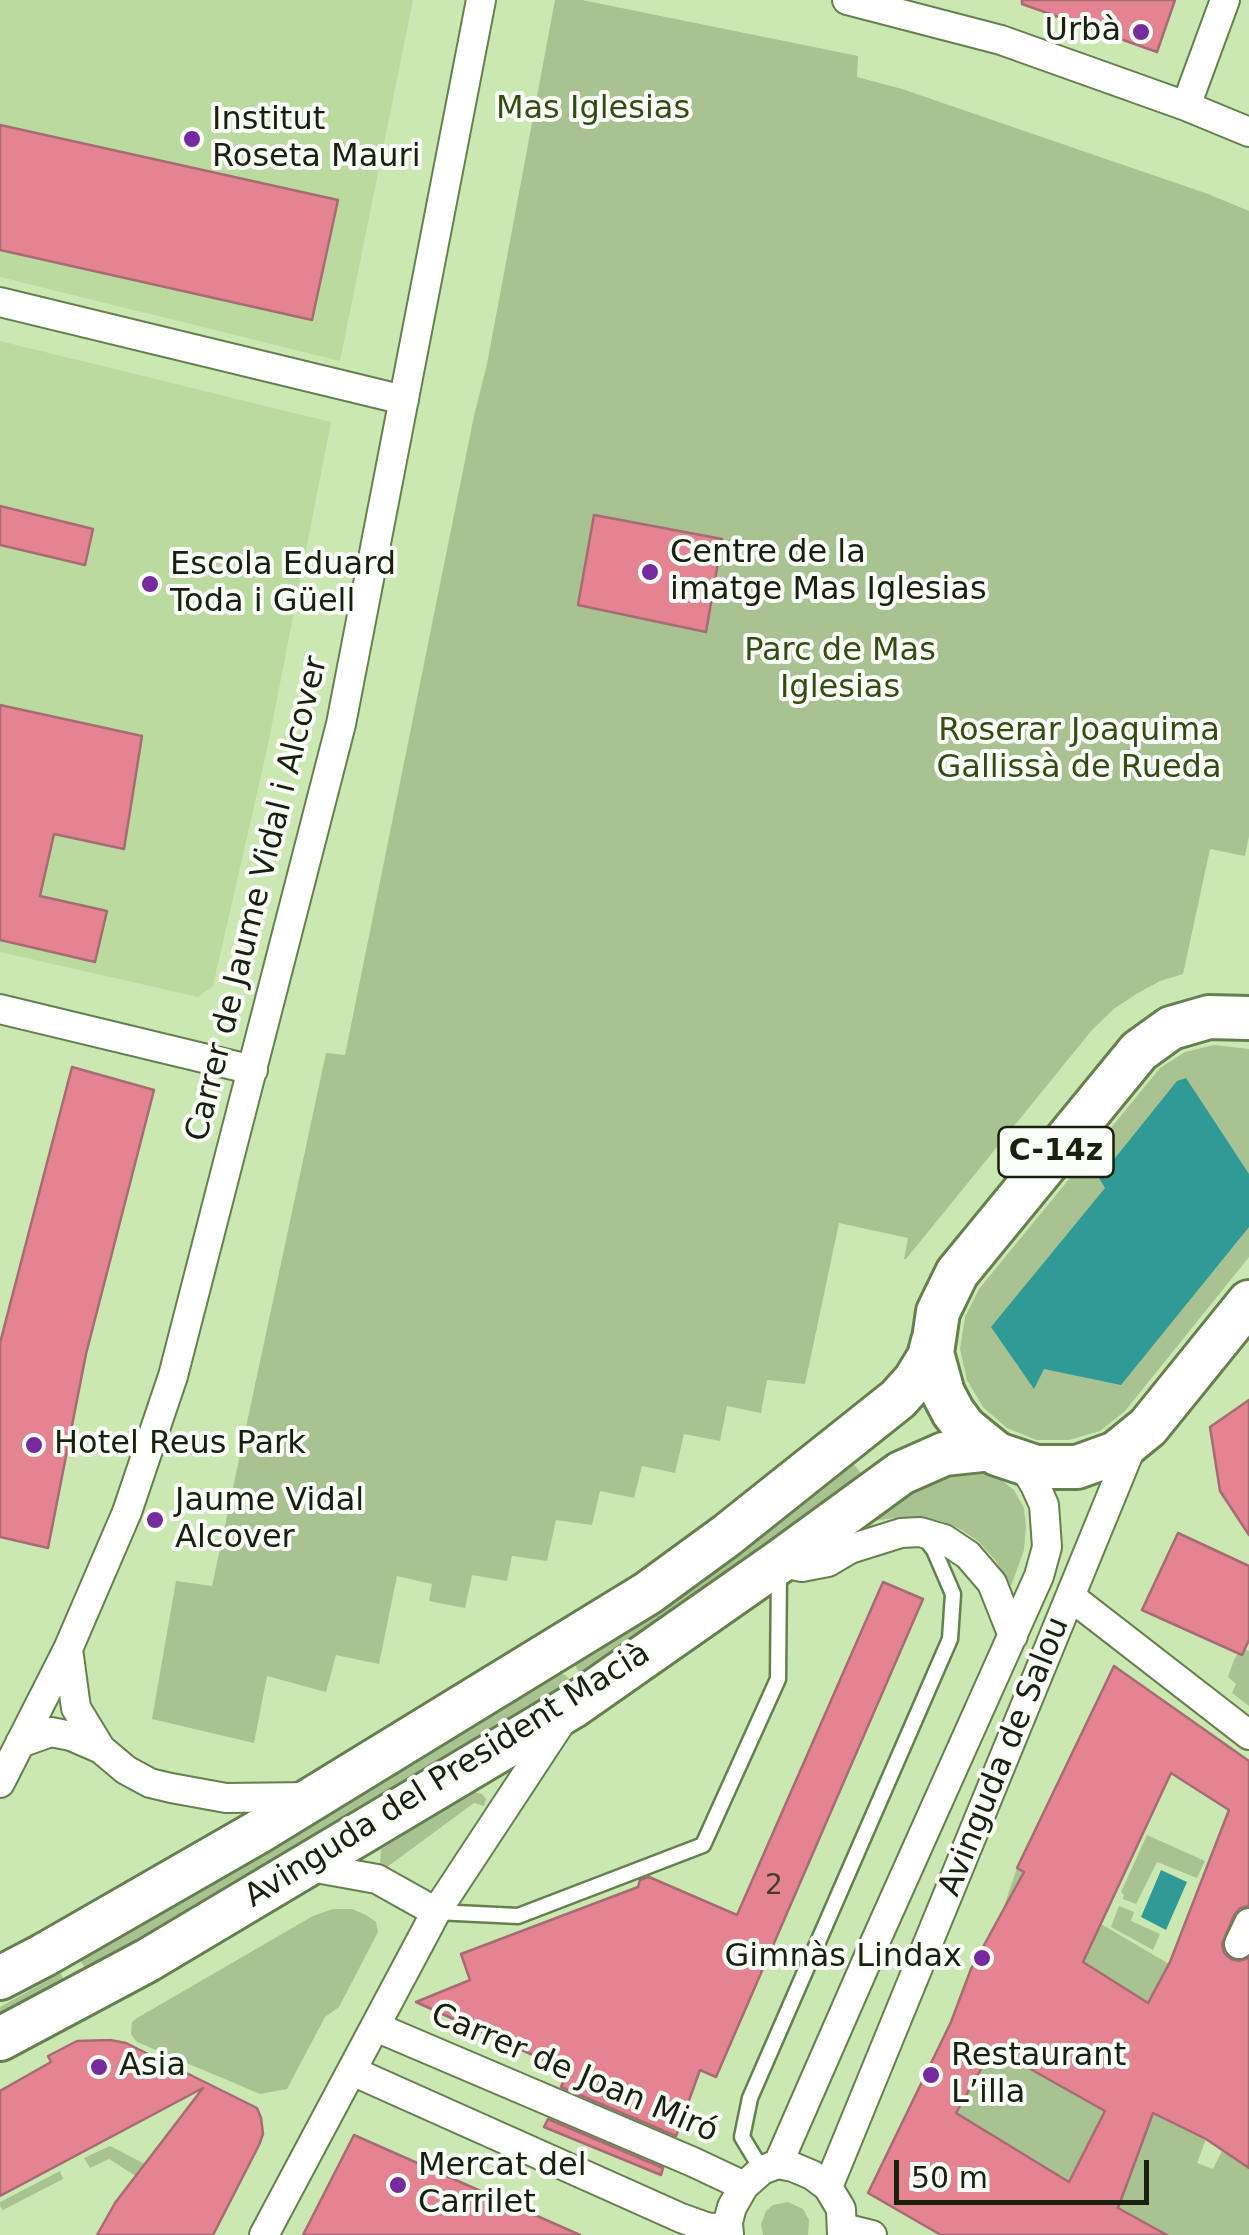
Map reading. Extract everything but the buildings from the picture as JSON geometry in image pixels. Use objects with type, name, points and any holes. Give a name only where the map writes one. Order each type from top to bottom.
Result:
[{"type":"main road","name":"C-14z","points":[[932,1341],[938,1312],[957,1273],[1140,1051],[1172,1028],[1242,1011]]},
{"type":"main road","name":"Avinguda del President Macià","points":[[0,2038],[148,1960],[572,1707],[901,1473],[944,1454],[1006,1456],[1036,1467],[1078,1467],[1116,1453],[1148,1427],[1249,1302]]},
{"type":"main road","points":[[932,1341],[936,1372],[953,1412],[965,1428],[1006,1456]]},
{"type":"main road","name":"Avinguda del President Macià","points":[[0,1978],[315,1797],[648,1592],[726,1536],[898,1399],[929,1357],[932,1341]]},
{"type":"street","name":"Carrer de Jaume Vidal i Alcover","points":[[0,1783],[68,1649],[127,1512],[173,1376],[340,724],[482,0]]},
{"type":"street","points":[[847,0],[1001,40],[1249,132]]},
{"type":"street","points":[[1186,106],[1225,0]]},
{"type":"street","points":[[0,302],[404,400]]},
{"type":"street","points":[[0,1009],[253,1070]]},
{"type":"street","name":"Avinguda de Salou","points":[[828,2187],[1135,1437]]},
{"type":"street","name":"Avinguda de Salou","points":[[728,2231],[732,2207],[761,2174],[876,1940],[1039,1576],[1047,1547],[1044,1505],[1035,1485],[1006,1456]]},
{"type":"street","points":[[779,1562],[802,1567],[828,1562],[850,1549],[901,1533],[920,1532]]},
{"type":"street","name":"Avinguda de Salou","points":[[920,1532],[944,1540],[968,1556],[992,1583],[1013,1636]]},
{"type":"street","points":[[1071,1597],[1249,1735]]},
{"type":"street","points":[[68,1649],[76,1708],[101,1749]]},
{"type":"street","points":[[264,2235],[436,1912],[572,1707]]},
{"type":"street","points":[[0,1720],[24,1736],[51,1732],[71,1736],[101,1749],[126,1770],[150,1783],[226,1798],[315,1797]]},
{"type":"street","points":[[304,1866],[377,1879],[436,1912]]},
{"type":"street","points":[[377,1879],[406,1919],[408,1966]]},
{"type":"street","name":"Carrer de Joan Miró","points":[[376,2027],[693,2162],[761,2174],[793,2166],[828,2187]]},
{"type":"street","points":[[352,2071],[681,2218],[728,2231]]},
{"type":"street","points":[[828,2187],[841,2209],[843,2231],[872,2235]]},
{"type":"lane","points":[[761,2174],[742,2138],[750,2098],[950,1639],[953,1594],[934,1550],[920,1532]]},
{"type":"lane","points":[[436,1912],[518,1916],[703,1846],[778,1680],[779,1562]]},
{"type":"shaded area","name":"Institut Roseta Mauri","points":[[0,0],[413,0],[340,361],[0,277]]},
{"type":"shaded area","name":"Escola Eduard Toda i Güell","points":[[0,341],[331,422],[268,745],[213,986],[198,997],[0,952]]},
{"type":"green space","name":"Parc de Mas Iglesias","points":[[555,0],[582,0],[858,56],[857,77],[902,89],[1249,211],[1249,836],[1245,856],[1210,849],[1183,974],[1138,993],[1092,1030],[906,1259],[908,1238],[839,1223],[805,1384],[767,1380],[761,1413],[727,1406],[720,1441],[684,1434],[675,1473],[642,1466],[634,1498],[600,1491],[592,1525],[556,1520],[547,1561],[512,1556],[507,1581],[472,1575],[465,1608],[429,1601],[432,1584],[397,1576],[379,1664],[336,1655],[326,1692],[267,1676],[254,1743],[152,1719],[176,1581],[212,1586],[326,1053],[345,1055],[487,364]]},
{"type":"green space","points":[[1214,1045],[1249,1049],[1249,1257],[1125,1411],[1100,1431],[1069,1440],[1037,1440],[1007,1428],[983,1407],[967,1380],[960,1349],[965,1317],[979,1289],[1160,1068],[1185,1052]]},
{"type":"green space","points":[[852,1462],[863,1476],[584,1677],[579,1674],[574,1662]]},
{"type":"green space","points":[[976,1470],[999,1478],[1014,1490],[1024,1508],[1024,1550],[1011,1586],[979,1542],[960,1529],[918,1517],[867,1522],[931,1479]]},
{"type":"green space","points":[[1245,1649],[1249,1651],[1249,1706],[1232,1693],[1236,1684],[1228,1677],[1238,1653],[1242,1655]]},
{"type":"green space","points":[[557,1673],[569,1679],[568,1685],[87,1972],[79,1958]]},
{"type":"green space","points":[[474,1792],[486,1799],[484,1806],[474,1803],[387,1867],[380,1866],[381,1849]]},
{"type":"green space","points":[[1147,1835],[1205,1861],[1197,1878],[1157,1862],[1136,1904],[1123,1899],[1121,1892]]},
{"type":"green space","points":[[1017,1868],[1169,1964],[1146,2007],[1002,1912]]},
{"type":"green space","points":[[1119,1906],[1134,1912],[1131,1921],[1160,1934],[1153,1950],[1111,1927]]},
{"type":"green space","points":[[333,1909],[352,1909],[366,1915],[376,1922],[378,1932],[339,2007],[325,2017],[287,2089],[260,2094],[137,2042],[131,2034],[132,2022],[137,2018],[313,1916]]},
{"type":"green space","points":[[61,1973],[64,1980],[0,2014],[0,2007]]},
{"type":"green space","points":[[950,2024],[1105,2111],[1069,2182],[956,2113],[981,2069],[941,2043]]},
{"type":"green space","points":[[1178,2047],[1183,2128],[1206,2139],[1197,2163],[1213,2169],[1222,2151],[1249,2168],[1249,2235],[1167,2235],[1118,2208]]},
{"type":"green space","points":[[110,2146],[145,2164],[136,2176],[109,2159],[90,2168],[84,2158]]},
{"type":"green space","points":[[60,2171],[63,2179],[3,2210],[0,2206],[0,2202]]},
{"type":"green space","points":[[788,2202],[803,2209],[809,2220],[808,2235],[763,2235],[761,2224],[766,2211]]},
{"type":"water","points":[[1186,1078],[1249,1174],[1249,1227],[1121,1385],[1044,1369],[1034,1389],[991,1327],[1105,1188],[1099,1178],[1177,1081]]},
{"type":"water","points":[[1161,1870],[1187,1882],[1166,1930],[1141,1917]]},
{"type":"place","name":"Urbà","points":[[1141,32]]},
{"type":"place","name":"Institut Roseta Mauri","points":[[192,139]]},
{"type":"place","name":"Centre de la imatge Mas Iglesias","points":[[650,572]]},
{"type":"place","name":"Escola Eduard Toda i Güell","points":[[150,584]]},
{"type":"place","name":"Hotel Reus Park","points":[[34,1445]]},
{"type":"place","name":"Jaume Vidal Alcover","points":[[155,1520]]},
{"type":"place","name":"Gimnàs Lindax","points":[[982,1958]]},
{"type":"place","name":"Asia","points":[[99,2067]]},
{"type":"place","name":"Restaurant L’illa","points":[[931,2075]]},
{"type":"place","name":"Mercat del Carrilet","points":[[398,2185]]},
{"type":"park label","name":"Mas Iglesias","points":[[593,110]]},
{"type":"park label","name":"Roserar Joaquima Gallissà de Rueda","points":[[1079,750]]}]
